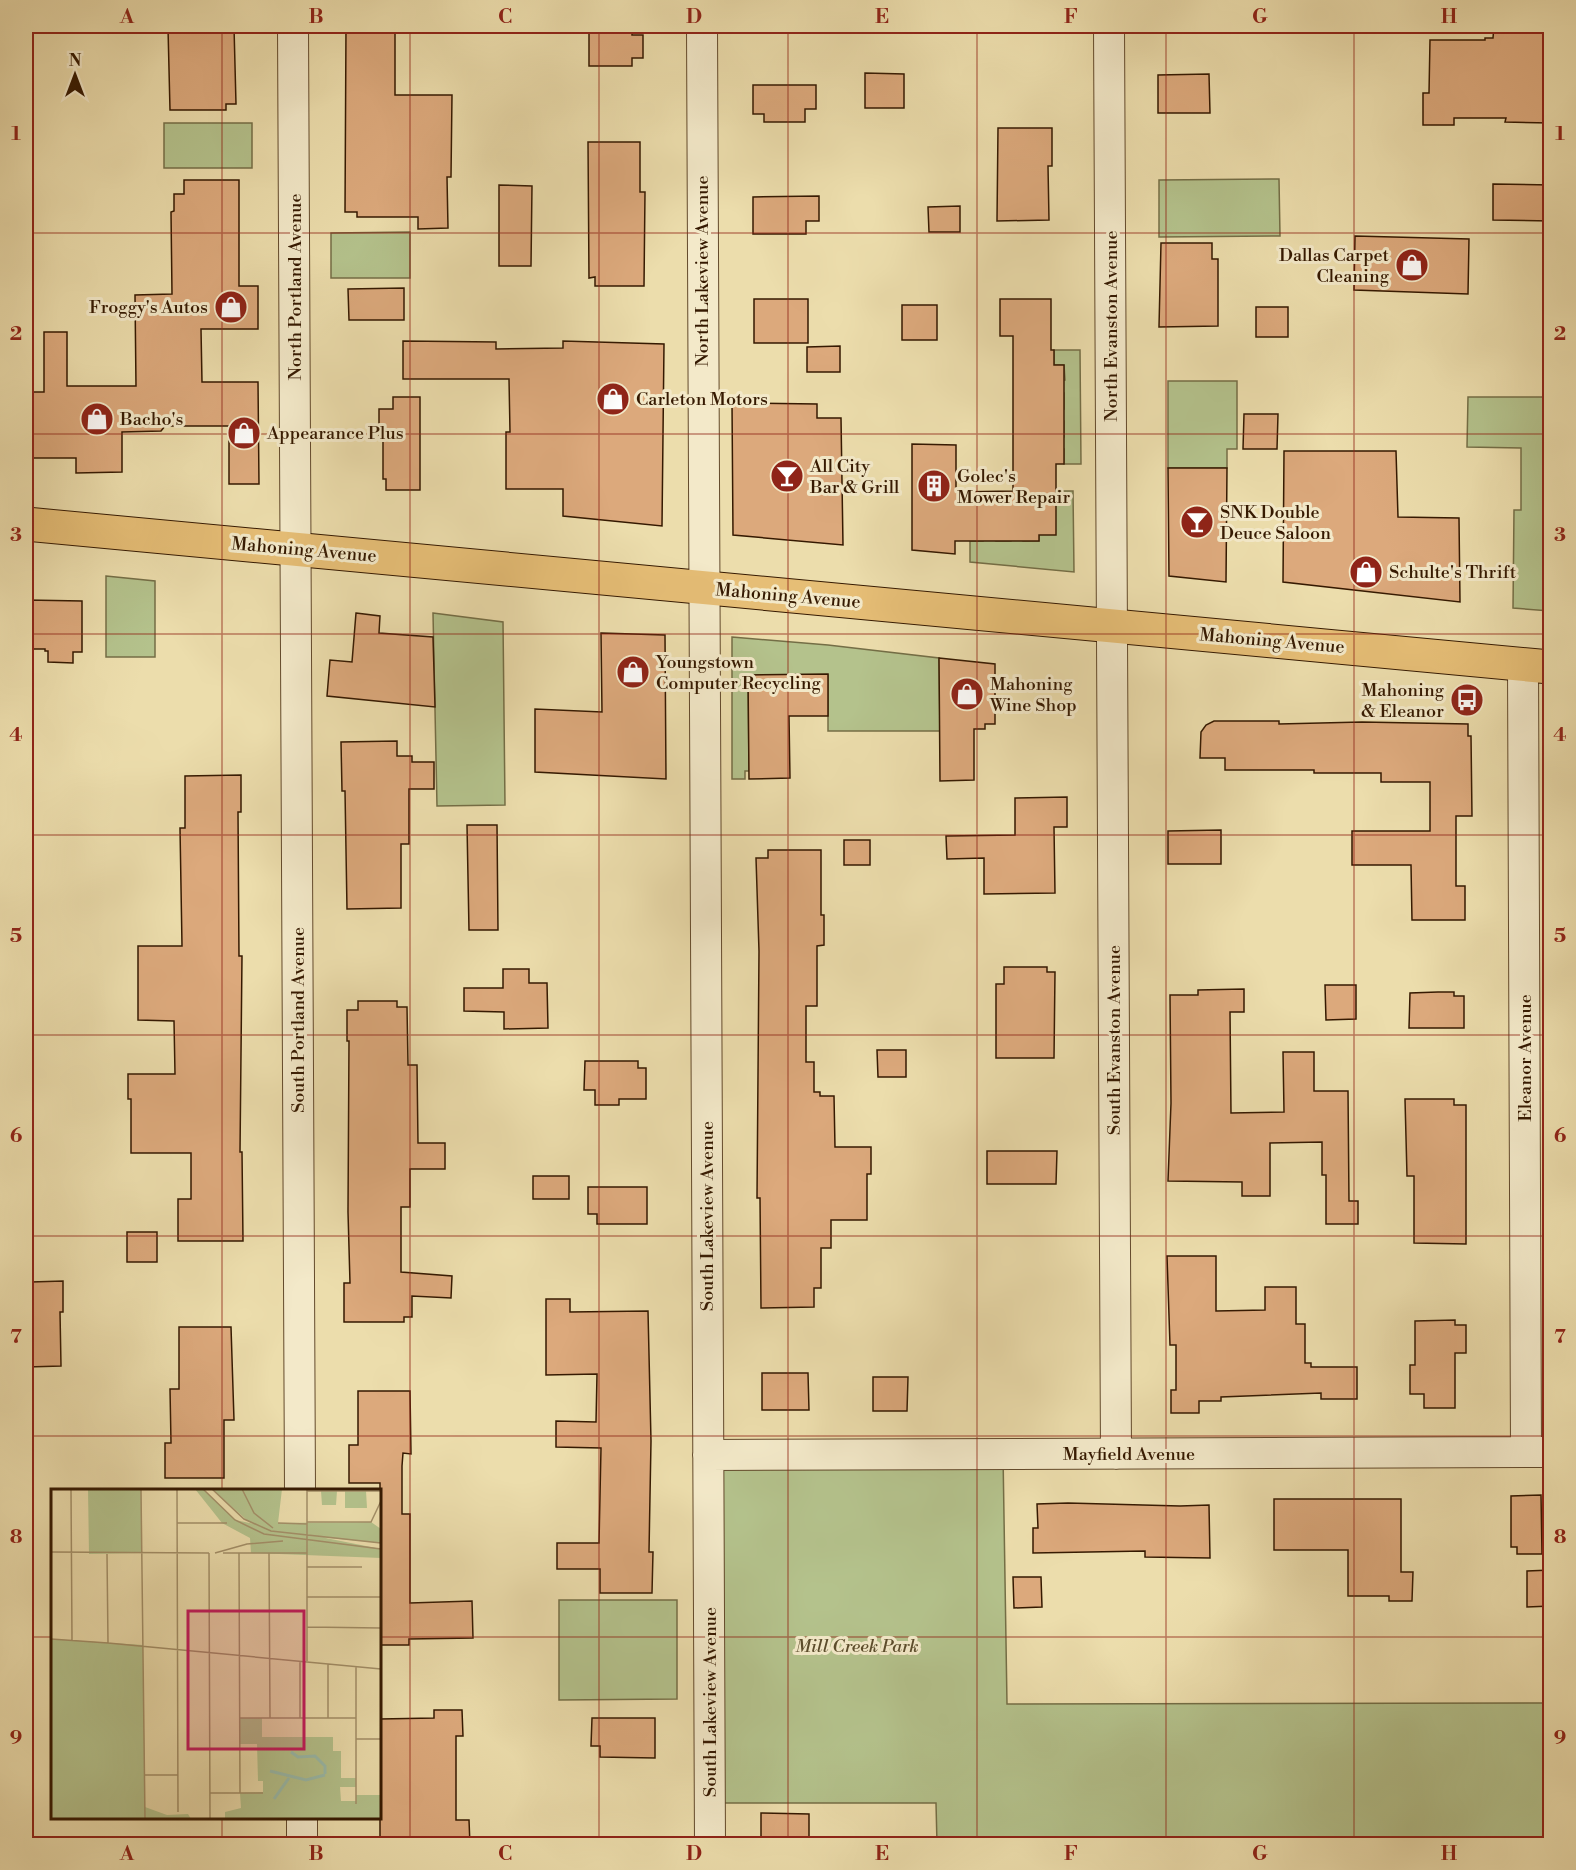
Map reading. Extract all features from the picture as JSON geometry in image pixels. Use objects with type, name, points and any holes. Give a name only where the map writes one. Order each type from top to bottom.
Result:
[{"type":"main road","name":"Mahoning Avenue","points":[[26,524],[1537,666]]},
{"type":"street","name":"North Portland Avenue","points":[[293,26],[296,549]]},
{"type":"street","name":"North Lakeview Avenue","points":[[702,26],[704,588]]},
{"type":"street","name":"North Evanston Avenue","points":[[1109,26],[1112,626]]},
{"type":"street","name":"South Portland Avenue","points":[[296,549],[300,1489]]},
{"type":"street","name":"South Lakeview Avenue","points":[[704,588],[711,1845]]},
{"type":"street","name":"South Evanston Avenue","points":[[1112,626],[1116,1454]]},
{"type":"street","name":"Eleanor Avenue","points":[[1537,666],[1538,1452]]},
{"type":"street","name":"Mayfield Avenue","points":[[708,1455],[1538,1452]]},
{"type":"street","points":[[302,1819],[302,1845]]},
{"type":"green space","points":[[164,123],[252,123],[252,168],[164,168]]},
{"type":"green space","points":[[1279,179],[1280,236],[1159,237],[1159,180]]},
{"type":"green space","points":[[410,232],[410,278],[331,278],[331,233]]},
{"type":"green space","points":[[1054,350],[1080,350],[1081,464],[1064,464],[1064,449],[1054,449],[1064,437],[1064,421],[1054,421],[1054,410],[1064,409],[1064,393],[1054,381],[1065,380],[1064,365],[1054,365]]},
{"type":"green space","points":[[1168,381],[1237,381],[1237,449],[1227,449],[1227,468],[1168,468]]},
{"type":"green space","points":[[1468,397],[1550,397],[1550,611],[1513,608],[1514,510],[1521,510],[1521,448],[1467,447]]},
{"type":"green space","points":[[1056,491],[1073,491],[1074,572],[970,562],[970,541],[983,541],[983,534],[996,541],[1011,541],[1012,535],[1023,541],[1039,541],[1039,535]]},
{"type":"green space","points":[[106,576],[155,581],[155,657],[106,657]]},
{"type":"green space","points":[[433,613],[503,622],[505,805],[437,806]]},
{"type":"green space","points":[[732,637],[939,658],[940,731],[828,731],[828,675],[748,675],[749,771],[745,771],[745,779],[732,779]]},
{"type":"green space","name":"Mill Creek Park","points":[[1003,1454],[1007,1704],[1550,1703],[1550,1844],[937,1844],[936,1803],[710,1803],[708,1455]]},
{"type":"green space","points":[[559,1600],[677,1600],[677,1699],[559,1700]]},
{"type":"building","points":[[346,26],[395,26],[395,95],[452,95],[451,177],[447,177],[448,228],[418,229],[418,217],[357,217],[357,212],[345,212]]},
{"type":"building","points":[[1494,26],[1547,26],[1546,77],[1550,77],[1550,123],[1505,122],[1506,118],[1454,118],[1454,125],[1423,125],[1423,93],[1429,93],[1430,40],[1485,40],[1485,38],[1493,38]]},
{"type":"building","points":[[234,27],[236,104],[226,104],[226,110],[170,110],[168,28]]},
{"type":"building","points":[[589,29],[632,29],[632,35],[643,35],[643,58],[632,58],[632,66],[589,66]]},
{"type":"building","points":[[865,73],[904,74],[904,108],[865,108]]},
{"type":"building","points":[[1209,74],[1210,113],[1158,113],[1158,75]]},
{"type":"building","points":[[753,85],[816,85],[816,109],[805,109],[805,122],[764,122],[764,114],[753,114]]},
{"type":"building","points":[[998,128],[1052,128],[1052,166],[1048,166],[1049,220],[997,221]]},
{"type":"building","points":[[588,142],[640,142],[640,192],[645,192],[644,286],[595,286],[595,277],[589,278]]},
{"type":"building","points":[[184,180],[239,180],[239,286],[258,286],[258,329],[201,329],[202,382],[258,382],[259,484],[229,484],[229,426],[165,426],[161,431],[122,432],[122,472],[76,473],[76,458],[26,458],[26,403],[31,403],[31,392],[44,392],[44,332],[67,332],[67,386],[136,386],[135,295],[172,294],[171,212],[174,211],[174,194],[184,194]]},
{"type":"building","points":[[1493,184],[1551,185],[1551,221],[1493,220]]},
{"type":"building","points":[[499,185],[532,186],[531,266],[499,266]]},
{"type":"building","points":[[819,196],[819,221],[806,221],[806,234],[753,234],[753,197]]},
{"type":"building","points":[[960,206],[960,232],[929,232],[928,207]]},
{"type":"building","name":"Dallas Carpet Cleaning","points":[[1355,236],[1469,239],[1468,294],[1354,290]]},
{"type":"building","points":[[1161,243],[1212,243],[1212,259],[1218,259],[1218,326],[1159,327]]},
{"type":"building","points":[[404,288],[404,320],[349,320],[348,289]]},
{"type":"building","points":[[754,299],[808,299],[808,343],[754,343]]},
{"type":"building","points":[[1000,299],[1051,299],[1051,350],[1054,350],[1054,365],[1064,365],[1064,464],[1056,464],[1056,535],[1039,535],[1039,541],[955,541],[955,554],[912,550],[912,444],[956,445],[956,492],[1013,491],[1013,336],[1000,336]]},
{"type":"building","points":[[902,305],[937,305],[937,340],[902,340]]},
{"type":"building","points":[[1256,307],[1288,307],[1288,337],[1256,337]]},
{"type":"building","name":"Carleton Motors","points":[[403,341],[496,342],[496,349],[563,348],[563,341],[664,344],[662,526],[563,516],[563,489],[506,489],[506,432],[510,432],[509,379],[403,379]]},
{"type":"building","points":[[840,346],[840,372],[807,372],[807,347]]},
{"type":"building","points":[[393,397],[420,397],[420,490],[386,490],[386,479],[383,479],[383,438],[379,438],[379,409],[393,409]]},
{"type":"building","name":"All City Bar & Grill","points":[[732,403],[817,404],[817,418],[841,418],[843,545],[733,535]]},
{"type":"building","points":[[1244,414],[1278,414],[1277,449],[1243,449]]},
{"type":"building","points":[[1284,451],[1396,451],[1398,517],[1459,518],[1460,602],[1283,582]]},
{"type":"building","name":"SNK Double Deuce Saloon","points":[[1168,468],[1227,468],[1226,582],[1169,576]]},
{"type":"building","points":[[26,600],[82,601],[82,652],[73,652],[73,663],[48,662],[48,651],[45,649],[26,649]]},
{"type":"building","points":[[356,613],[380,616],[379,633],[433,637],[435,707],[327,696],[330,660],[352,662]]},
{"type":"building","name":"Youngstown Computer Recycling","points":[[601,633],[665,635],[666,779],[535,772],[535,709],[602,712]]},
{"type":"building","name":"Mahoning Wine Shop","points":[[939,658],[995,664],[995,724],[985,724],[985,729],[974,729],[974,780],[940,781]]},
{"type":"building","points":[[828,674],[828,716],[789,716],[790,778],[749,779],[748,675]]},
{"type":"building","points":[[1214,721],[1279,721],[1279,724],[1362,722],[1468,724],[1468,736],[1471,736],[1472,816],[1456,816],[1456,886],[1465,886],[1465,920],[1412,920],[1411,865],[1352,865],[1352,831],[1430,831],[1430,782],[1381,782],[1381,773],[1225,770],[1225,758],[1200,758],[1201,732],[1206,725]]},
{"type":"building","points":[[397,741],[397,756],[412,756],[412,762],[434,762],[434,789],[409,789],[409,844],[401,844],[401,908],[347,909],[345,791],[342,791],[341,742]]},
{"type":"building","points":[[241,775],[241,812],[238,812],[239,956],[242,956],[240,1152],[242,1152],[243,1241],[178,1241],[178,1199],[191,1199],[191,1153],[131,1153],[131,1099],[128,1099],[128,1074],[175,1074],[174,1021],[138,1020],[138,946],[182,946],[180,828],[185,828],[185,776]]},
{"type":"building","points":[[1067,797],[1067,827],[1054,827],[1055,893],[984,894],[984,858],[947,859],[946,836],[1015,835],[1015,798]]},
{"type":"building","points":[[467,825],[497,825],[498,930],[469,930]]},
{"type":"building","points":[[1221,830],[1221,864],[1168,864],[1168,831]]},
{"type":"building","points":[[844,840],[870,840],[870,865],[844,865]]},
{"type":"building","points":[[768,850],[821,850],[821,915],[824,915],[824,945],[817,946],[817,1006],[806,1006],[806,1062],[814,1062],[814,1092],[820,1092],[820,1096],[834,1096],[835,1147],[871,1147],[871,1174],[867,1174],[867,1220],[831,1220],[831,1248],[821,1248],[821,1288],[814,1288],[814,1307],[761,1308],[760,1198],[757,1198],[759,951],[756,858],[768,858]]},
{"type":"building","points":[[1004,967],[1047,967],[1047,972],[1055,972],[1054,1058],[996,1058],[996,984],[1004,984]]},
{"type":"building","points":[[503,969],[529,969],[529,983],[547,983],[548,1028],[504,1029],[504,1012],[464,1011],[464,988],[503,988]]},
{"type":"building","points":[[1325,985],[1356,985],[1356,1019],[1326,1020]]},
{"type":"building","points":[[1244,989],[1244,1012],[1230,1012],[1231,1113],[1284,1112],[1283,1052],[1314,1052],[1314,1091],[1348,1091],[1349,1201],[1358,1201],[1358,1224],[1326,1224],[1326,1175],[1322,1175],[1322,1142],[1270,1143],[1270,1196],[1242,1196],[1242,1182],[1168,1181],[1171,1103],[1170,995],[1198,995],[1198,990]]},
{"type":"building","points":[[1454,992],[1454,996],[1464,996],[1464,1028],[1409,1028],[1410,993]]},
{"type":"building","points":[[358,1001],[397,1001],[397,1007],[407,1007],[408,1065],[417,1065],[418,1143],[445,1143],[445,1169],[410,1169],[410,1207],[401,1207],[401,1272],[452,1276],[451,1298],[412,1296],[412,1317],[404,1317],[404,1322],[344,1322],[344,1283],[350,1283],[347,1010],[358,1010]]},
{"type":"building","points":[[877,1050],[906,1050],[906,1077],[878,1077]]},
{"type":"building","points":[[585,1061],[638,1061],[638,1068],[646,1068],[646,1099],[619,1099],[619,1105],[595,1105],[595,1090],[584,1090]]},
{"type":"building","points":[[1405,1099],[1454,1099],[1454,1105],[1466,1105],[1466,1244],[1414,1243],[1414,1176],[1407,1176]]},
{"type":"building","points":[[987,1151],[1057,1151],[1056,1184],[987,1184]]},
{"type":"building","points":[[533,1176],[569,1176],[569,1199],[533,1199]]},
{"type":"building","points":[[588,1187],[647,1187],[647,1224],[597,1224],[597,1214],[588,1214]]},
{"type":"building","points":[[127,1232],[157,1232],[157,1262],[127,1262]]},
{"type":"building","points":[[1167,1256],[1216,1256],[1216,1311],[1265,1310],[1265,1287],[1296,1287],[1296,1324],[1305,1324],[1305,1363],[1311,1363],[1311,1367],[1357,1367],[1357,1399],[1321,1399],[1321,1393],[1221,1397],[1221,1401],[1199,1401],[1199,1413],[1171,1413],[1171,1390],[1176,1390],[1176,1345],[1170,1345]]},
{"type":"building","points":[[63,1281],[63,1312],[60,1312],[61,1366],[27,1367],[26,1336],[31,1336],[31,1282]]},
{"type":"building","points":[[546,1299],[570,1299],[570,1312],[648,1311],[651,1441],[649,1552],[653,1552],[652,1593],[600,1593],[600,1569],[557,1569],[557,1543],[599,1543],[601,1448],[556,1447],[556,1421],[596,1422],[597,1374],[546,1375]]},
{"type":"building","points":[[1455,1320],[1455,1325],[1466,1325],[1466,1353],[1455,1353],[1455,1408],[1424,1408],[1424,1394],[1410,1394],[1410,1365],[1415,1365],[1415,1321]]},
{"type":"building","points":[[179,1327],[231,1327],[234,1420],[224,1420],[224,1478],[165,1478],[165,1443],[171,1443],[170,1389],[179,1389]]},
{"type":"building","points":[[762,1373],[808,1373],[809,1410],[762,1410]]},
{"type":"building","points":[[873,1377],[908,1377],[907,1411],[873,1411]]},
{"type":"building","points":[[358,1391],[410,1391],[411,1454],[403,1453],[402,1514],[410,1514],[410,1603],[472,1601],[473,1638],[409,1639],[409,1645],[381,1645],[381,1489],[380,1483],[349,1483],[349,1445],[358,1445]]},
{"type":"building","points":[[1541,1495],[1542,1554],[1517,1554],[1517,1547],[1511,1547],[1511,1496]]},
{"type":"building","points":[[1274,1499],[1401,1499],[1401,1572],[1413,1572],[1412,1601],[1389,1601],[1389,1596],[1348,1596],[1348,1550],[1274,1550]]},
{"type":"building","points":[[1037,1504],[1209,1505],[1210,1558],[1145,1557],[1145,1551],[1033,1553],[1033,1528],[1038,1528]]},
{"type":"building","points":[[1551,1570],[1551,1606],[1527,1607],[1527,1571]]},
{"type":"building","points":[[1013,1577],[1041,1577],[1042,1607],[1014,1608]]},
{"type":"building","points":[[434,1710],[462,1710],[463,1736],[456,1736],[456,1820],[469,1820],[470,1845],[380,1845],[381,1719],[434,1718]]},
{"type":"building","points":[[592,1718],[655,1718],[655,1758],[600,1757],[600,1746],[591,1746]]},
{"type":"building","points":[[761,1813],[809,1814],[809,1845],[761,1845]]},
{"type":"place","name":"Dallas Carpet Cleaning","points":[[1412,265]]},
{"type":"place","name":"Froggy's Autos","points":[[231,307]]},
{"type":"place","name":"Carleton Motors","points":[[613,399]]},
{"type":"place","name":"Bacho's","points":[[97,419]]},
{"type":"place","name":"Appearance Plus","points":[[244,433]]},
{"type":"place","name":"All City Bar & Grill","points":[[787,476]]},
{"type":"place","name":"Golec's Mower Repair","points":[[934,486]]},
{"type":"place","name":"SNK Double Deuce Saloon","points":[[1197,522]]},
{"type":"place","name":"Schulte's Thrift","points":[[1366,572]]},
{"type":"place","name":"Youngstown Computer Recycling","points":[[633,672]]},
{"type":"place","name":"Mahoning Wine Shop","points":[[967,694]]},
{"type":"place","name":"Mahoning & Eleanor","points":[[1467,700]]}]
